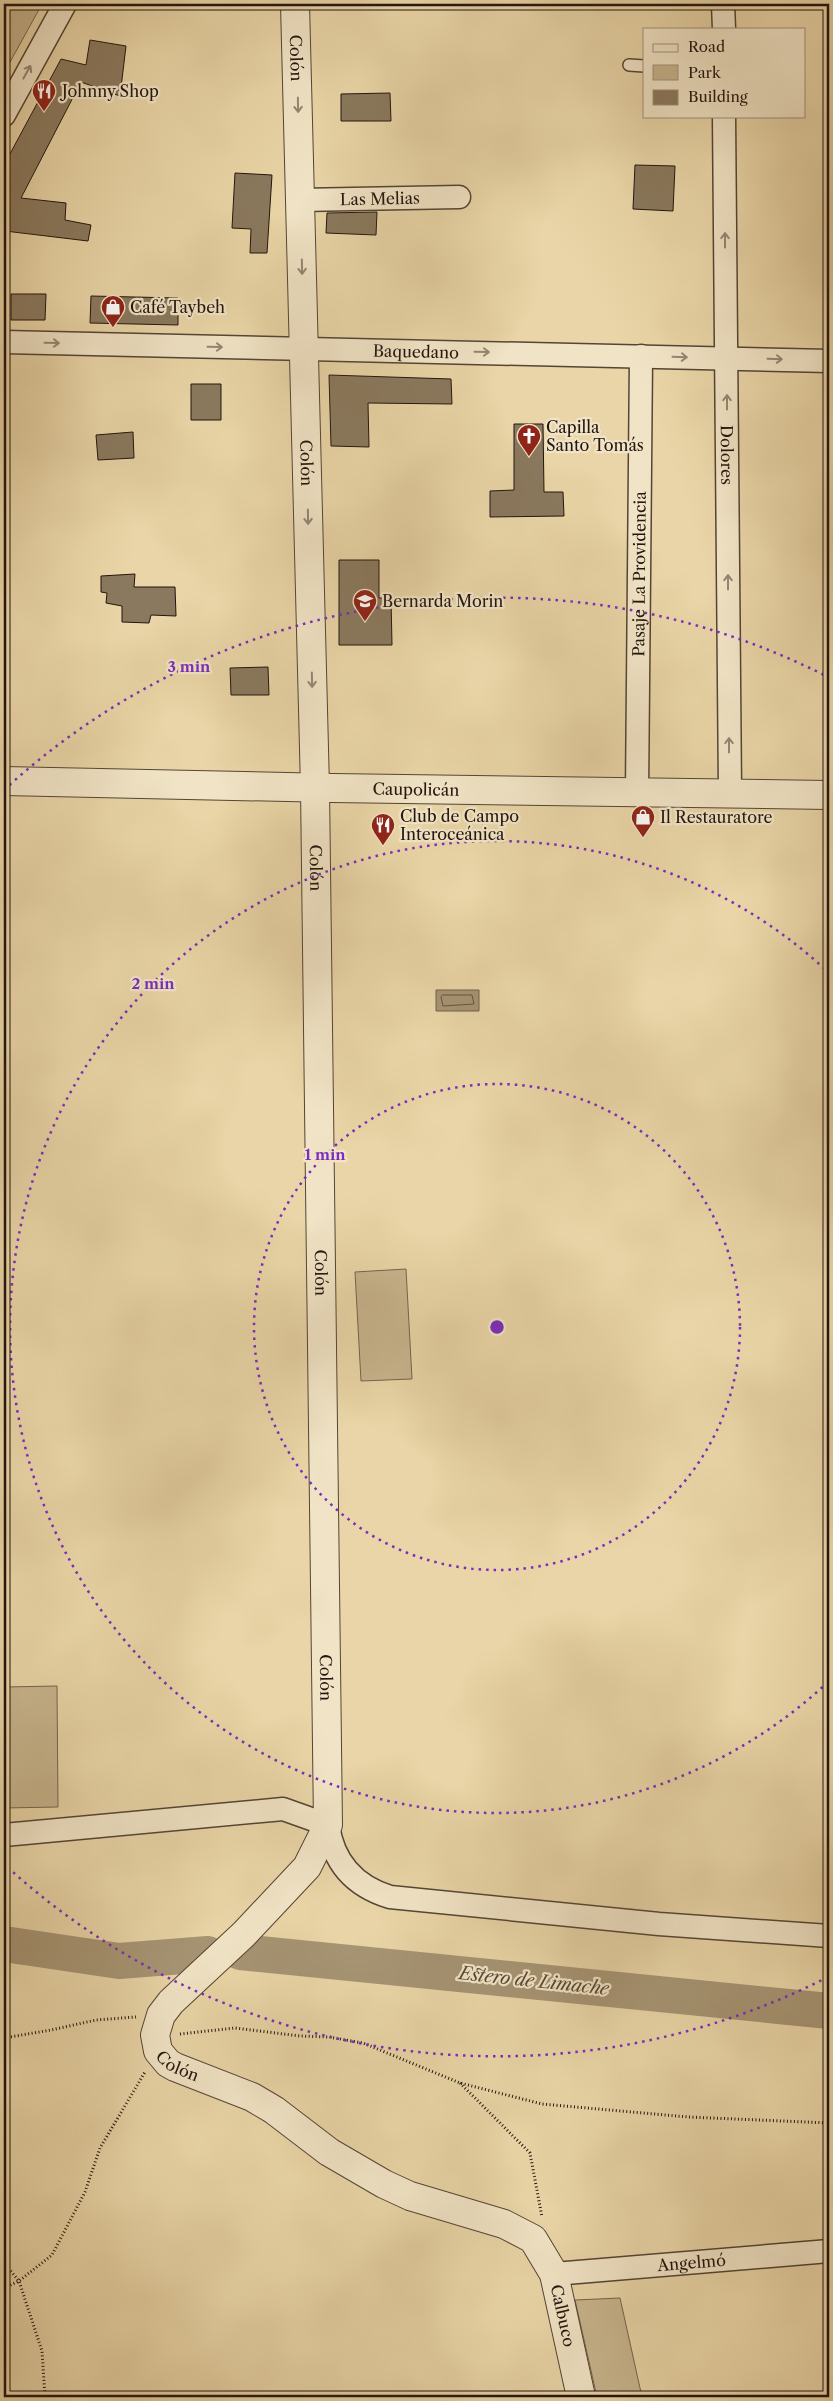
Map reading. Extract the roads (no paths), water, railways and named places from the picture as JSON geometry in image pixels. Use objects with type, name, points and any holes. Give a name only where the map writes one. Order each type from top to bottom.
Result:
[{"type":"street","points":[[4,115],[65,4]]},
{"type":"street","name":"Colón","points":[[295,4],[315,788],[328,1825],[307,1867],[244,1934],[171,2002],[158,2034],[168,2063],[252,2097],[274,2110],[329,2152],[384,2184],[410,2196],[504,2224],[533,2239]]},
{"type":"street","points":[[723,4],[724,28]]},
{"type":"street","name":"Dolores","points":[[724,118],[730,793]]},
{"type":"street","name":"Las Melias","points":[[300,200],[460,197]]},
{"type":"street","name":"Baquedano","points":[[4,342],[829,361]]},
{"type":"street","name":"Pasaje La Providencia","points":[[637,793],[641,356]]},
{"type":"street","name":"Caupolicán","points":[[4,780],[315,788],[829,795]]},
{"type":"street","points":[[4,1835],[283,1809],[328,1825],[330,1840],[342,1866],[363,1886],[390,1897],[659,1924],[829,1936]]},
{"type":"street","name":"Calbuco","points":[[533,2239],[554,2274],[581,2397]]},
{"type":"street","name":"Angelmó","points":[[554,2274],[829,2251]]},
{"type":"lane","points":[[629,66],[643,66]]},
{"type":"water","points":[[436,990],[479,990],[479,1011],[436,1011]]},
{"type":"waterway","name":"Estero de Limache","points":[[4,1944],[119,1961],[208,1954]]},
{"type":"waterway","name":"Estero de Limache","points":[[240,1952],[829,2011]]},
{"type":"place","name":"Johnny Shop","points":[[44,112]]},
{"type":"place","name":"Café Taybeh","points":[[113,328]]},
{"type":"place","name":"Capilla Santo Tomás","points":[[529,457]]},
{"type":"place","name":"Bernarda Morin","points":[[365,622]]},
{"type":"place","name":"Il Restauratore","points":[[643,838]]},
{"type":"place","name":"Club de Campo Interoceánica","points":[[383,846]]}]
